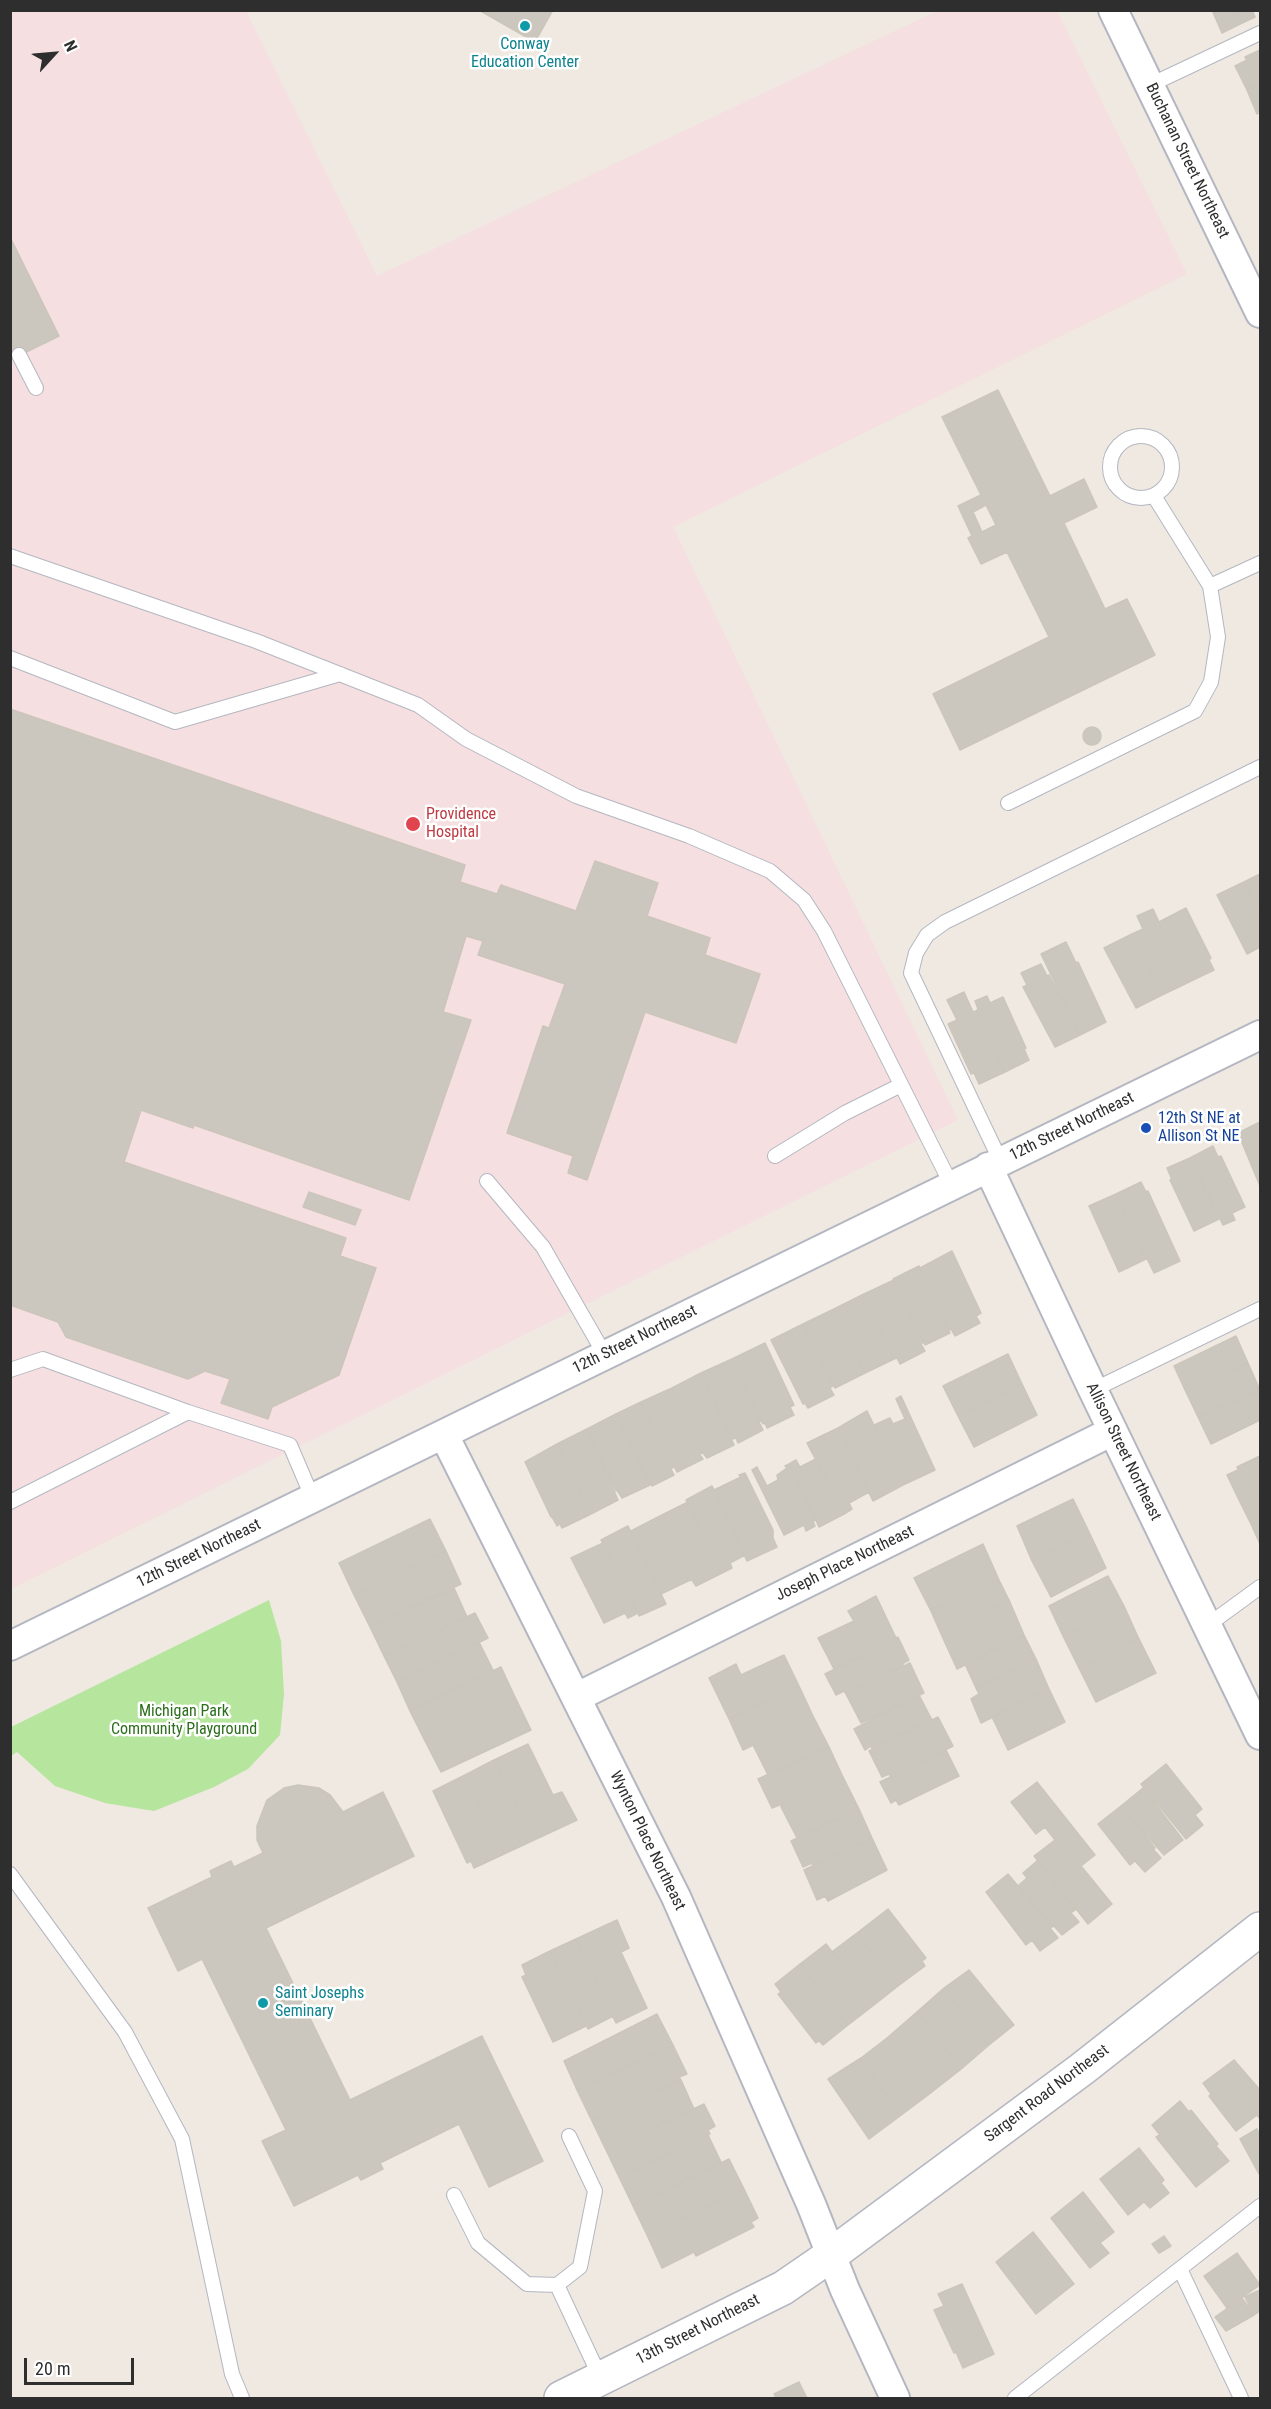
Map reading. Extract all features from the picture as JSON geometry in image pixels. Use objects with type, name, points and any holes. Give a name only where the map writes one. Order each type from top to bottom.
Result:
[{"type":"main road","name":"Sargent Road Northeast","points":[[831,2255],[1082,2069],[1260,1929]]},
{"type":"main road","name":"13th Street Northeast","points":[[561,2398],[783,2288],[831,2255]]},
{"type":"street","name":"Buchanan Street Northeast","points":[[1113,10],[1260,313]]},
{"type":"street","name":"12th Street Northeast","points":[[10,1646],[1260,1035]]},
{"type":"street","name":"Allison Street Northeast","points":[[995,1165],[1092,1390],[1260,1735]]},
{"type":"street","name":"Joseph Place Northeast","points":[[577,1697],[1113,1431]]},
{"type":"street","name":"Wynton Place Northeast","points":[[444,1435],[676,1897],[811,2204],[849,2298],[895,2398]]},
{"type":"lane","points":[[1150,85],[1260,33]]},
{"type":"lane","points":[[19,355],[36,388]]},
{"type":"lane","points":[[1135,437],[1149,437],[1162,444],[1170,457],[1172,472],[1166,486],[1154,496],[1137,498],[1121,492],[1111,477],[1110,460],[1119,445],[1135,437]]},
{"type":"lane","points":[[1008,803],[1195,711],[1211,682],[1218,638],[1209,586],[1154,496]]},
{"type":"lane","points":[[10,556],[256,641],[418,705],[466,739],[576,796],[689,836],[770,871],[804,900],[824,931],[952,1186]]},
{"type":"lane","points":[[1209,586],[1260,563]]},
{"type":"lane","points":[[10,658],[175,722],[340,674]]},
{"type":"lane","points":[[995,1165],[911,972],[916,953],[927,935],[945,922],[1260,767]]},
{"type":"lane","points":[[775,1156],[845,1113],[901,1085]]},
{"type":"lane","points":[[487,1181],[549,1257],[605,1355]]},
{"type":"lane","points":[[1092,1390],[1260,1309]]},
{"type":"lane","points":[[10,1370],[43,1359],[188,1412],[290,1445],[313,1498]]},
{"type":"lane","points":[[10,1502],[188,1412]]},
{"type":"lane","points":[[1208,1625],[1260,1587]]},
{"type":"lane","points":[[10,1874],[125,2032],[182,2139],[229,2364],[242,2398]]},
{"type":"lane","points":[[454,2195],[478,2243],[527,2284],[557,2285],[580,2267],[595,2191],[569,2136]]},
{"type":"lane","points":[[1015,2398],[1260,2206]]},
{"type":"lane","points":[[1180,2269],[1241,2398]]},
{"type":"lane","points":[[557,2285],[601,2379]]},
{"type":"shaded area","name":"Providence Hospital","points":[[11,11],[246,11],[377,276],[937,11],[1057,11],[1187,274],[673,527],[958,1120],[11,1589]]},
{"type":"green space","name":"Michigan Park Community Playground","points":[[269,1600],[281,1641],[284,1694],[280,1735],[248,1769],[214,1787],[154,1811],[105,1803],[55,1786],[17,1752],[11,1756],[11,1727]]},
{"type":"building","name":"Conway Education Center","points":[[479,10],[553,10],[535,42]]},
{"type":"building","points":[[1212,10],[1231,10],[1238,25],[1222,33]]},
{"type":"building","points":[[1231,10],[1252,10],[1255,17],[1238,25]]},
{"type":"building","points":[[1260,50],[1260,83],[1247,90],[1235,66],[1247,60],[1245,57]]},
{"type":"building","points":[[1260,83],[1260,112],[1257,114],[1247,90]]},
{"type":"building","points":[[10,237],[59,336],[10,360]]},
{"type":"building","points":[[998,390],[1050,496],[1084,479],[1097,507],[1064,523],[1105,609],[1127,599],[1155,655],[960,750],[933,694],[1049,637],[1007,552],[981,564],[968,538],[972,536],[958,506],[981,495],[942,417]],"holes":[[[986,505],[996,525],[982,532],[973,512]]]},
{"type":"building","points":[[10,709],[465,865],[460,882],[497,894],[501,885],[576,911],[595,861],[658,883],[647,916],[710,938],[705,955],[760,974],[736,1043],[645,1012],[587,1180],[568,1173],[573,1156],[507,1133],[543,1026],[549,1028],[565,984],[478,955],[483,941],[466,936],[443,1012],[471,1020],[409,1200],[194,1125],[193,1128],[141,1110],[124,1162],[346,1238],[340,1256],[376,1268],[339,1375],[272,1407],[268,1419],[221,1403],[230,1379],[205,1371],[188,1379],[66,1337],[58,1322],[10,1305]]},
{"type":"building","points":[[1092,727],[1098,730],[1101,736],[1098,742],[1092,745],[1086,742],[1083,736],[1086,730]]},
{"type":"building","points":[[1260,874],[1260,916],[1244,882]]},
{"type":"building","points":[[1244,882],[1260,916],[1260,947],[1247,954],[1217,895]]},
{"type":"building","points":[[1186,908],[1211,958],[1209,960],[1214,970],[1187,983],[1159,922]]},
{"type":"building","points":[[1153,909],[1187,983],[1162,995],[1132,934],[1143,929],[1137,916]]},
{"type":"building","points":[[1132,934],[1162,995],[1136,1008],[1104,948]]},
{"type":"building","points":[[1066,942],[1106,1022],[1080,1035],[1041,954]]},
{"type":"building","points":[[1041,964],[1080,1035],[1055,1047],[1023,987],[1027,985],[1021,973]]},
{"type":"building","points":[[964,992],[973,1012],[976,1011],[1005,1072],[979,1084],[974,1073],[971,1074],[948,1024],[957,1020],[947,1000]]},
{"type":"building","points":[[987,996],[990,1003],[1003,997],[1026,1048],[1024,1049],[1029,1060],[1005,1072],[976,1011],[978,1009],[975,1001]]},
{"type":"building","points":[[1260,1122],[1260,1186],[1238,1133]]},
{"type":"building","points":[[1213,1146],[1218,1157],[1221,1156],[1245,1207],[1232,1213],[1235,1220],[1223,1225],[1190,1158]]},
{"type":"building","points":[[1190,1158],[1219,1219],[1194,1231],[1170,1180],[1172,1180],[1167,1168]]},
{"type":"building","points":[[1141,1182],[1146,1192],[1148,1191],[1180,1261],[1154,1273],[1116,1194]]},
{"type":"building","points":[[309,1192],[361,1210],[355,1225],[303,1207]]},
{"type":"building","points":[[1116,1194],[1146,1259],[1119,1272],[1089,1206]]},
{"type":"building","points":[[952,1251],[981,1313],[976,1316],[980,1323],[955,1336],[951,1329],[949,1330],[920,1268]]},
{"type":"building","points":[[919,1266],[950,1333],[925,1345],[893,1279]]},
{"type":"building","points":[[894,1280],[924,1342],[921,1344],[925,1351],[900,1364],[897,1358],[894,1359],[864,1294]]},
{"type":"building","points":[[864,1294],[894,1359],[865,1373],[834,1309]]},
{"type":"building","points":[[834,1309],[865,1373],[835,1388],[803,1324]]},
{"type":"building","points":[[803,1324],[833,1386],[830,1388],[834,1395],[808,1408],[805,1403],[803,1404],[771,1340]]},
{"type":"building","points":[[1236,1336],[1248,1363],[1186,1392],[1174,1366]]},
{"type":"building","points":[[765,1343],[794,1405],[790,1407],[794,1415],[767,1428],[732,1359]]},
{"type":"building","points":[[1008,1354],[1022,1384],[958,1416],[943,1386]]},
{"type":"building","points":[[732,1359],[763,1430],[738,1443],[736,1438],[733,1439],[701,1373]]},
{"type":"building","points":[[1248,1363],[1260,1390],[1198,1417],[1186,1392]]},
{"type":"building","points":[[701,1373],[734,1445],[707,1458],[672,1388]]},
{"type":"building","points":[[1022,1384],[1037,1415],[974,1447],[958,1416]]},
{"type":"building","points":[[672,1388],[703,1453],[699,1454],[703,1459],[677,1472],[641,1402]]},
{"type":"building","points":[[1260,1390],[1260,1420],[1211,1444],[1198,1417]]},
{"type":"building","points":[[901,1396],[935,1470],[903,1485],[874,1425],[890,1418],[893,1424],[905,1419],[896,1399]]},
{"type":"building","points":[[641,1402],[674,1467],[671,1469],[674,1475],[652,1486],[616,1414]]},
{"type":"building","points":[[867,1411],[903,1485],[873,1501],[838,1428]]},
{"type":"building","points":[[616,1414],[650,1485],[622,1498],[616,1491],[587,1429]]},
{"type":"building","points":[[838,1428],[869,1492],[849,1503],[852,1509],[844,1514],[807,1443]]},
{"type":"building","points":[[587,1429],[618,1500],[591,1514],[557,1444]]},
{"type":"building","points":[[557,1444],[591,1514],[562,1528],[560,1524],[557,1526],[551,1517],[525,1462]]},
{"type":"building","points":[[1260,1456],[1260,1490],[1239,1500],[1227,1475],[1238,1470],[1237,1467]]},
{"type":"building","points":[[816,1459],[844,1514],[819,1527],[789,1464],[796,1460],[800,1467]]},
{"type":"building","points":[[789,1464],[815,1520],[813,1522],[815,1526],[806,1531],[804,1525],[784,1535],[752,1470],[757,1467],[767,1486],[778,1480],[777,1475]]},
{"type":"building","points":[[745,1473],[773,1530],[773,1538],[777,1547],[747,1561],[714,1490]]},
{"type":"building","points":[[712,1486],[745,1555],[730,1563],[732,1568],[722,1573],[686,1500]]},
{"type":"building","points":[[1260,1490],[1260,1520],[1251,1524],[1239,1500]]},
{"type":"building","points":[[1073,1499],[1089,1532],[1032,1561],[1017,1526]]},
{"type":"building","points":[[688,1502],[722,1573],[696,1586],[692,1580],[688,1581],[658,1517]]},
{"type":"building","points":[[658,1517],[688,1581],[661,1594],[631,1531]]},
{"type":"building","points":[[430,1519],[446,1551],[354,1595],[339,1563]]},
{"type":"building","points":[[1260,1520],[1260,1544],[1251,1524]]},
{"type":"building","points":[[628,1526],[666,1604],[639,1616],[601,1540]]},
{"type":"building","points":[[1089,1532],[1106,1568],[1051,1597],[1032,1561]]},
{"type":"building","points":[[603,1543],[636,1610],[636,1614],[628,1618],[625,1613],[604,1623],[571,1558]]},
{"type":"building","points":[[983,1544],[999,1580],[931,1611],[914,1578]]},
{"type":"building","points":[[446,1551],[461,1584],[370,1627],[354,1595]]},
{"type":"building","points":[[1108,1576],[1124,1606],[1064,1638],[1049,1606]]},
{"type":"building","points":[[999,1580],[1009,1600],[942,1636],[931,1611]]},
{"type":"building","points":[[454,1588],[467,1617],[384,1656],[370,1627]]},
{"type":"building","points":[[876,1596],[896,1638],[834,1669],[818,1638],[854,1621],[848,1611]]},
{"type":"building","points":[[1009,1600],[1024,1635],[957,1669],[942,1636]]},
{"type":"building","points":[[1124,1606],[1138,1637],[1079,1668],[1064,1638]]},
{"type":"building","points":[[475,1613],[488,1638],[397,1682],[384,1656]]},
{"type":"building","points":[[1024,1635],[1036,1659],[976,1688],[965,1664]]},
{"type":"building","points":[[898,1637],[909,1660],[902,1664],[904,1666],[846,1694],[844,1691],[836,1695],[825,1674]]},
{"type":"building","points":[[1138,1637],[1156,1673],[1096,1702],[1079,1668]]},
{"type":"building","points":[[479,1642],[493,1670],[410,1711],[397,1682]]},
{"type":"building","points":[[784,1655],[799,1686],[729,1719],[709,1678],[736,1664],[741,1675]]},
{"type":"building","points":[[1036,1659],[1049,1689],[981,1723],[971,1699],[979,1694],[976,1688]]},
{"type":"building","points":[[910,1663],[924,1693],[861,1723],[846,1694]]},
{"type":"building","points":[[501,1667],[515,1697],[425,1741],[410,1711]]},
{"type":"building","points":[[799,1686],[813,1716],[743,1750],[729,1719]]},
{"type":"building","points":[[1049,1689],[1065,1722],[1008,1750],[992,1717]]},
{"type":"building","points":[[919,1695],[932,1720],[872,1749],[871,1746],[865,1750],[854,1729]]},
{"type":"building","points":[[515,1697],[531,1730],[441,1772],[425,1741]]},
{"type":"building","points":[[813,1716],[829,1747],[768,1775],[753,1745]]},
{"type":"building","points":[[938,1717],[953,1746],[891,1777],[889,1774],[882,1777],[869,1751]]},
{"type":"building","points":[[528,1744],[553,1795],[562,1792],[577,1820],[534,1840],[494,1760]]},
{"type":"building","points":[[829,1747],[843,1777],[781,1807],[782,1804],[772,1808],[758,1779]]},
{"type":"building","points":[[946,1750],[959,1776],[899,1805],[896,1800],[891,1803],[880,1782]]},
{"type":"building","points":[[494,1760],[534,1840],[504,1854],[465,1775]]},
{"type":"building","points":[[1166,1764],[1202,1809],[1195,1815],[1203,1825],[1186,1839],[1141,1784]]},
{"type":"building","points":[[465,1775],[504,1854],[474,1868],[471,1861],[467,1863],[433,1791]]},
{"type":"building","points":[[843,1777],[859,1809],[797,1838],[781,1807]]},
{"type":"building","points":[[1037,1782],[1095,1855],[1081,1866],[1112,1904],[1088,1924],[1034,1856],[1055,1840],[1045,1827],[1036,1834],[1011,1802]]},
{"type":"building","name":"Saint Josephs Seminary","points":[[298,1785],[319,1788],[330,1795],[343,1812],[383,1792],[414,1856],[266,1928],[350,2100],[482,2036],[543,2161],[489,2187],[459,2124],[380,2163],[383,2169],[361,2180],[358,2175],[294,2206],[262,2141],[286,2130],[202,1959],[178,1971],[148,1908],[212,1877],[210,1871],[231,1861],[234,1867],[263,1853],[257,1840],[257,1826],[267,1800],[284,1788]]},
{"type":"building","points":[[1143,1788],[1183,1840],[1164,1855],[1121,1806]]},
{"type":"building","points":[[1121,1806],[1161,1858],[1145,1872],[1135,1861],[1130,1865],[1098,1824]]},
{"type":"building","points":[[859,1809],[872,1838],[813,1866],[812,1863],[803,1867],[791,1841]]},
{"type":"building","points":[[872,1838],[887,1870],[828,1901],[825,1896],[817,1900],[804,1870]]},
{"type":"building","points":[[1037,1861],[1075,1910],[1071,1913],[1079,1922],[1062,1935],[1054,1926],[1052,1927],[1019,1885],[1027,1878],[1023,1873]]},
{"type":"building","points":[[1008,1874],[1052,1927],[1050,1928],[1058,1938],[1040,1951],[1032,1940],[1026,1945],[986,1892]]},
{"type":"building","points":[[888,1909],[926,1958],[922,1961],[925,1966],[898,1986],[857,1933]]},
{"type":"building","points":[[617,1920],[629,1948],[621,1952],[647,2008],[616,2023],[576,1939]]},
{"type":"building","points":[[857,1933],[898,1986],[874,2005],[833,1951]]},
{"type":"building","points":[[576,1939],[613,2016],[588,2029],[550,1951]]},
{"type":"building","points":[[826,1944],[874,2005],[848,2025],[800,1964]]},
{"type":"building","points":[[550,1951],[586,2026],[553,2042],[522,1977],[526,1975],[522,1965]]},
{"type":"building","points":[[800,1964],[848,2025],[823,2045],[819,2041],[816,2043],[778,1994],[781,1992],[775,1984]]},
{"type":"building","points":[[969,1970],[1014,2025],[989,2045],[944,1988]]},
{"type":"building","points":[[944,1988],[989,2045],[960,2070],[918,2011]]},
{"type":"building","points":[[918,2011],[960,2070],[928,2095],[887,2038]]},
{"type":"building","points":[[657,2014],[673,2045],[577,2090],[564,2061]]},
{"type":"building","points":[[887,2038],[928,2095],[900,2116],[861,2058]]},
{"type":"building","points":[[673,2045],[687,2074],[679,2077],[681,2080],[592,2121],[577,2090]]},
{"type":"building","points":[[861,2058],[900,2116],[869,2139],[828,2079]]},
{"type":"building","points":[[1234,2060],[1260,2090],[1260,2119],[1257,2115],[1236,2131],[1209,2096],[1211,2094],[1203,2083]]},
{"type":"building","points":[[681,2080],[694,2109],[606,2150],[592,2121]]},
{"type":"building","points":[[1180,2101],[1189,2112],[1191,2110],[1229,2161],[1196,2187],[1156,2137],[1160,2135],[1152,2125]]},
{"type":"building","points":[[704,2104],[715,2126],[708,2130],[710,2134],[619,2177],[606,2150]]},
{"type":"building","points":[[1257,2129],[1260,2135],[1259,2174],[1240,2139]]},
{"type":"building","points":[[708,2135],[721,2162],[633,2206],[619,2177]]},
{"type":"building","points":[[1139,2148],[1164,2180],[1161,2183],[1169,2193],[1150,2208],[1144,2202],[1128,2215],[1100,2179]]},
{"type":"building","points":[[729,2159],[744,2189],[647,2235],[633,2206]]},
{"type":"building","points":[[744,2189],[758,2218],[751,2222],[754,2227],[696,2256],[694,2252],[662,2268],[647,2235]]},
{"type":"building","points":[[1083,2192],[1114,2232],[1100,2243],[1109,2253],[1090,2268],[1051,2218]]},
{"type":"building","points":[[1033,2232],[1074,2284],[1036,2314],[996,2262]]},
{"type":"building","points":[[1164,2236],[1171,2246],[1159,2253],[1152,2244]]},
{"type":"building","points":[[1237,2253],[1260,2285],[1227,2308],[1204,2276]]},
{"type":"building","points":[[962,2284],[994,2354],[963,2368],[934,2310],[944,2306],[938,2294]]},
{"type":"building","points":[[1260,2290],[1260,2311],[1254,2315],[1245,2297]]},
{"type":"building","points":[[1242,2298],[1254,2315],[1226,2331],[1215,2317]]},
{"type":"building","points":[[799,2382],[807,2398],[776,2398],[774,2394]]},
{"type":"place","name":"Conway Education Center","points":[[525,26]]},
{"type":"place","name":"Providence Hospital","points":[[413,824]]},
{"type":"place","name":"12th St NE at Allison St NE","points":[[1146,1128]]},
{"type":"place","name":"Saint Josephs Seminary","points":[[263,2003]]}]
